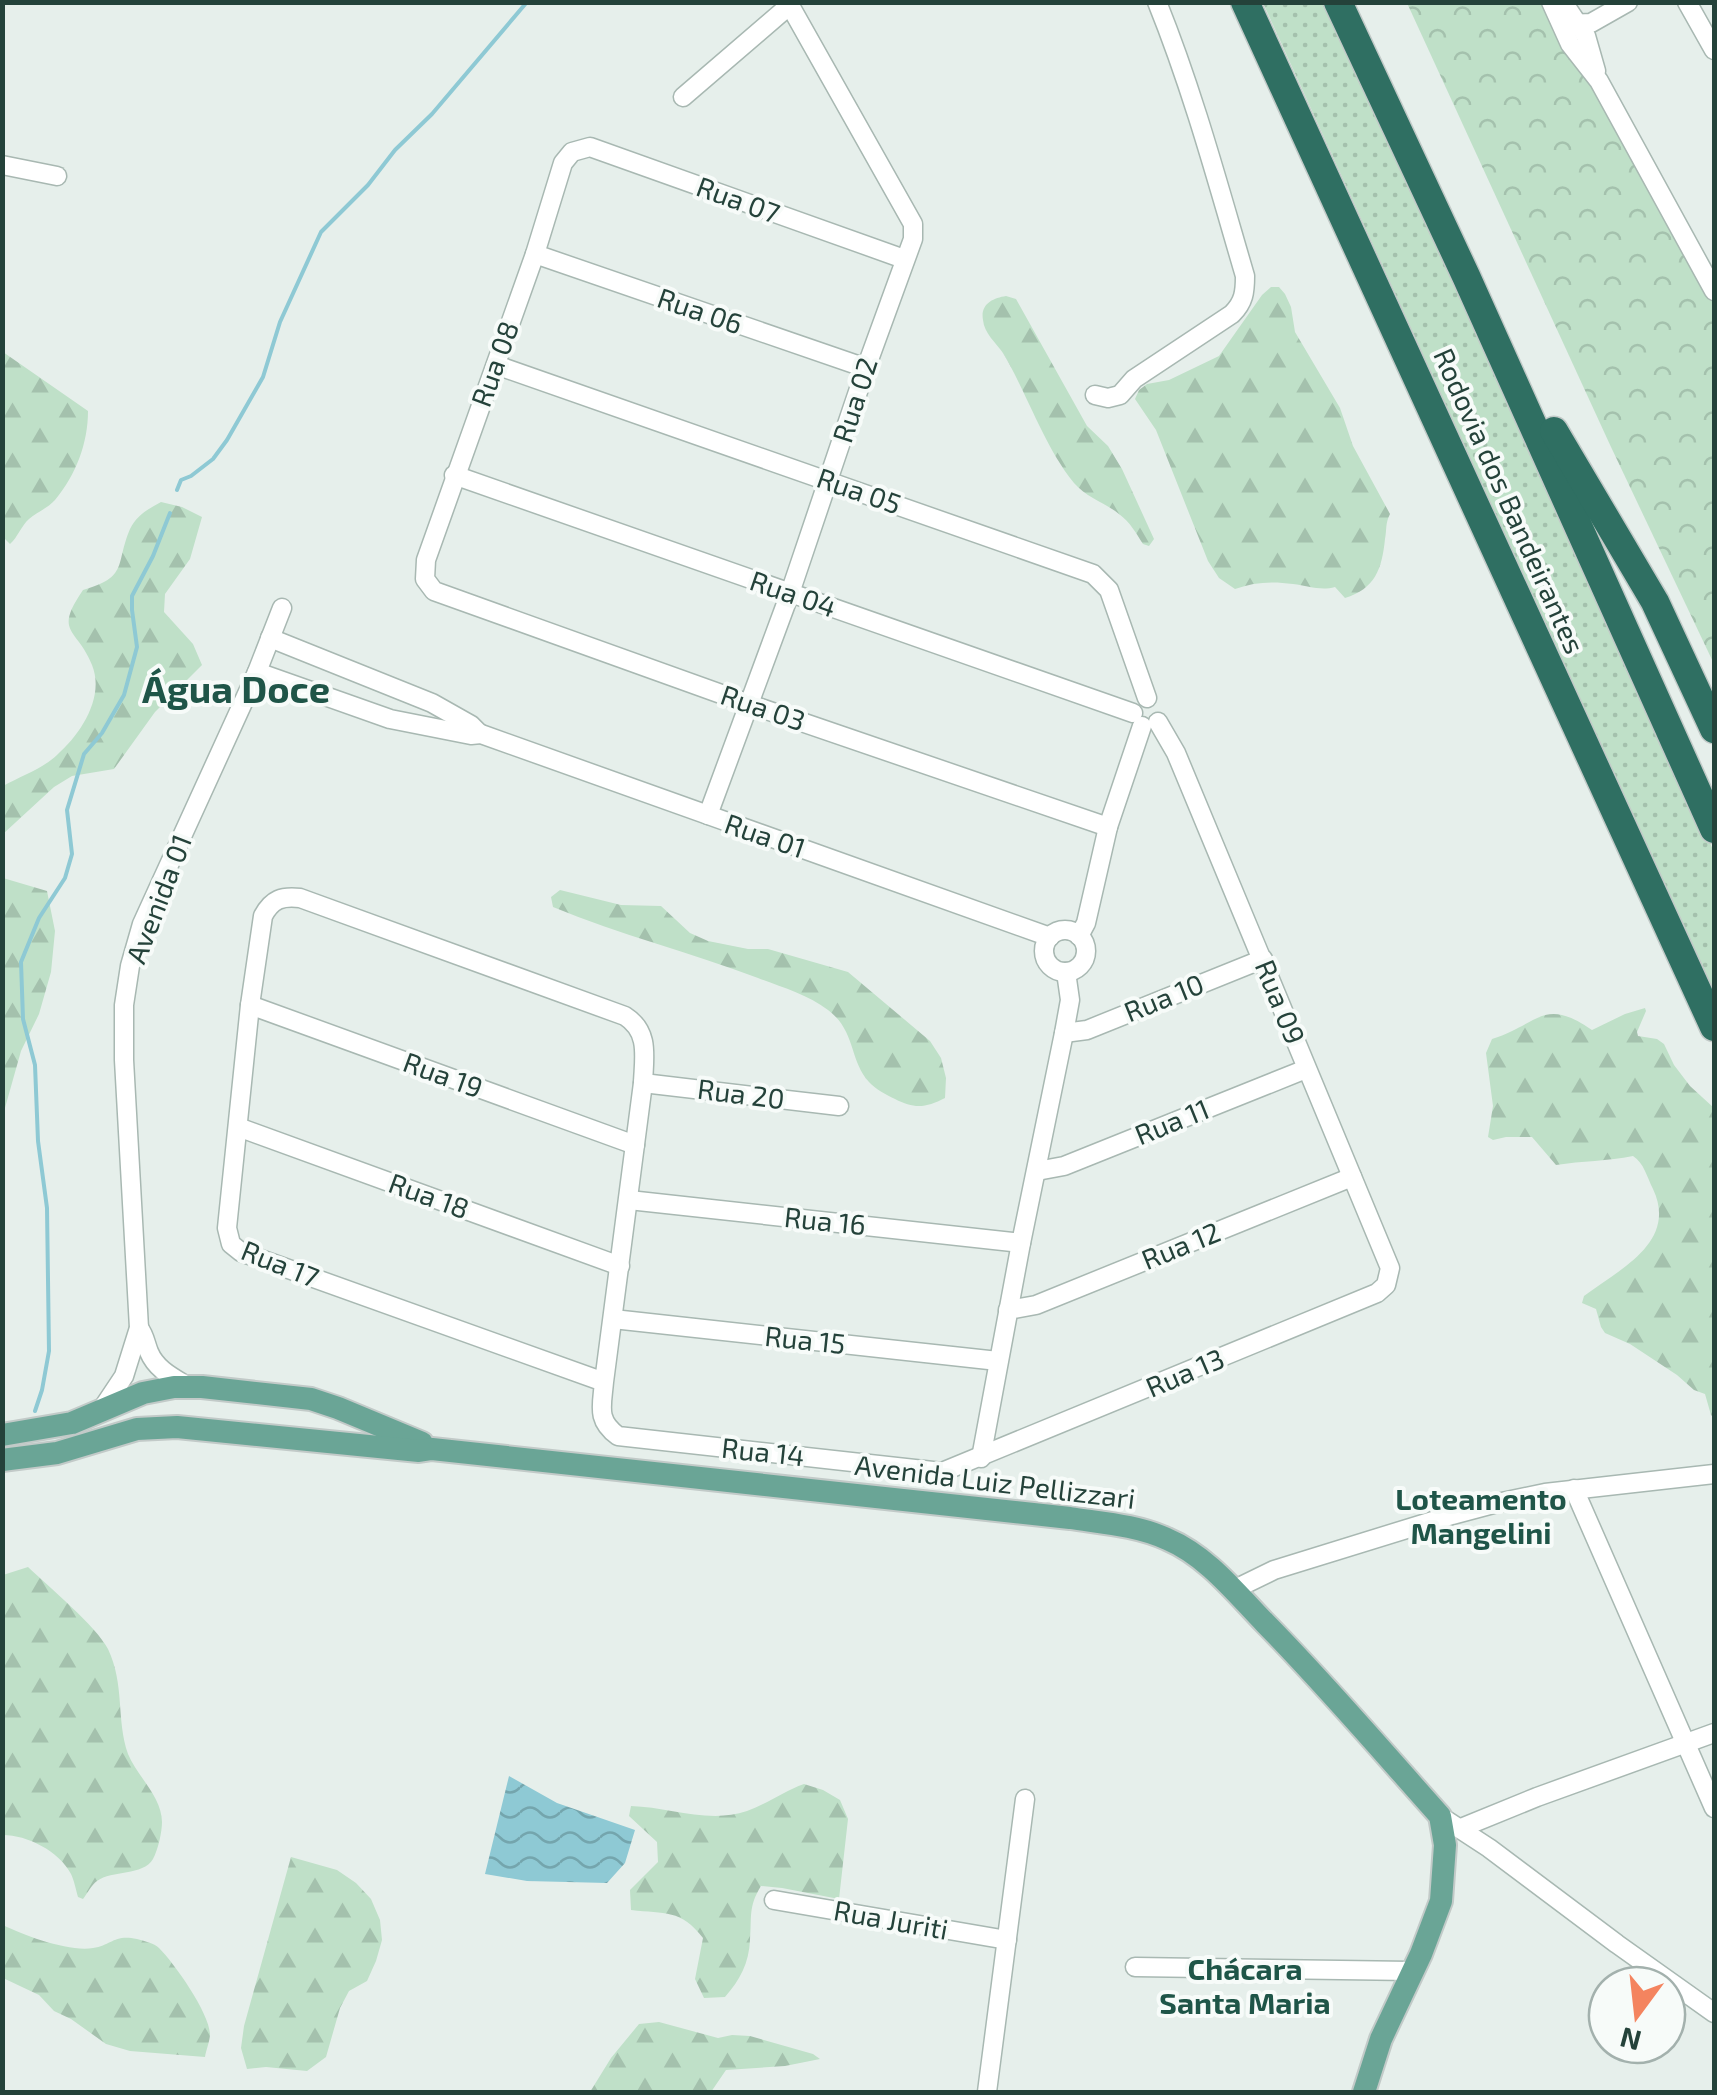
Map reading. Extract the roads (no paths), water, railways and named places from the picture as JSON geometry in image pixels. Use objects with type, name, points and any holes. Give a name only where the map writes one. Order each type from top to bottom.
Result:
[{"type":"highway","name":"Rodovia dos Bandeirantes","points":[[1245,2],[1714,1027]]},
{"type":"highway","name":"Rodovia dos Bandeirantes","points":[[1338,2],[1466,276],[1714,829]]},
{"type":"highway","points":[[1466,276],[1501,330],[1577,473],[1655,602],[1714,729]]},
{"type":"main road","name":"Avenida Luiz Pellizzari","points":[[2,1435],[62,1426],[143,1392],[188,1386],[296,1397],[326,1404],[432,1449]]},
{"type":"main road","points":[[313,1442],[327,1428],[326,1404]]},
{"type":"main road","name":"Avenida Luiz Pellizzari","points":[[2,1460],[57,1452],[121,1432],[177,1427],[313,1442],[432,1449],[1134,1528],[1165,1538],[1205,1562],[1320,1679],[1440,1816]]},
{"type":"main road","points":[[1364,2092],[1381,2039],[1442,1901],[1445,1844],[1440,1816]]},
{"type":"street","points":[[1095,395],[1120,395],[1134,379],[1232,314],[1245,294],[1246,276],[1157,2]]},
{"type":"street","points":[[1550,2],[1578,31]]},
{"type":"street","points":[[1563,2],[1600,81],[1714,291]]},
{"type":"street","points":[[1578,31],[1628,2]]},
{"type":"street","points":[[1687,2],[1714,50]]},
{"type":"street","points":[[683,98],[789,4]]},
{"type":"street","name":"Rua 02","points":[[708,816],[912,239],[913,224],[789,4]]},
{"type":"street","name":"Rua 07","points":[[572,152],[590,147],[904,259]]},
{"type":"street","name":"Rua 08","points":[[425,579],[426,560],[454,475],[535,254],[563,163],[572,152]]},
{"type":"street","points":[[2,165],[56,176]]},
{"type":"street","name":"Rua 06","points":[[535,254],[866,368]]},
{"type":"street","name":"Rua 05","points":[[496,364],[1093,574],[1109,590],[1146,698],[1160,706],[1161,717],[1144,720]]},
{"type":"street","name":"Rua 04","points":[[454,475],[1144,720]]},
{"type":"street","name":"Rua 03","points":[[425,579],[434,591],[1108,827]]},
{"type":"street","name":"Avenida 01","points":[[102,1409],[124,1376],[139,1328],[124,1060],[124,1005],[130,966],[142,924],[257,672],[282,608]]},
{"type":"street","points":[[270,638],[398,688],[471,725],[481,734]]},
{"type":"street","points":[[339,701],[349,688],[350,670]]},
{"type":"street","points":[[257,672],[390,719],[481,734]]},
{"type":"street","points":[[390,719],[398,688]]},
{"type":"street","points":[[1080,936],[1108,827],[1144,720],[1136,702],[1146,698]]},
{"type":"street","points":[[426,727],[432,704]]},
{"type":"street","name":"Rua 09","points":[[1144,720],[1176,753],[1390,1268],[1386,1285]]},
{"type":"street","name":"Rua 01","points":[[481,734],[1050,937]]},
{"type":"street","name":"Rua 17","points":[[604,1382],[241,1252],[231,1244],[226,1228],[250,1005],[268,905],[288,896],[300,898],[625,1016],[640,1029],[645,1045],[643,1083]]},
{"type":"street","points":[[1064,930],[1080,936],[1085,958],[1074,970],[1058,971],[1046,960],[1050,937],[1064,930]]},
{"type":"street","name":"Rua 10","points":[[1064,1033],[1087,1030],[1262,958]]},
{"type":"street","points":[[981,1458],[1070,1000],[1066,972]]},
{"type":"street","name":"Rua 19","points":[[250,1005],[635,1145]]},
{"type":"street","name":"Rua 11","points":[[1037,1171],[1064,1166],[1306,1068]]},
{"type":"street","points":[[604,1382],[643,1083]]},
{"type":"street","name":"Rua 20","points":[[643,1083],[839,1106]]},
{"type":"street","name":"Rua 18","points":[[238,1127],[620,1266]]},
{"type":"street","name":"Rua 12","points":[[1008,1310],[1036,1305],[1352,1177]]},
{"type":"street","name":"Rua 16","points":[[629,1200],[1020,1243]]},
{"type":"street","name":"Rua 13","points":[[981,1458],[1377,1294],[1386,1285]]},
{"type":"street","name":"Rua 15","points":[[613,1319],[998,1361]]},
{"type":"street","name":"Avenida 01","points":[[139,1328],[156,1364],[188,1386]]},
{"type":"street","name":"Rua 14","points":[[604,1382],[605,1427],[618,1436],[942,1472],[981,1458]]},
{"type":"street","points":[[1233,1590],[1274,1570],[1452,1514],[1545,1493],[1714,1474]]},
{"type":"street","points":[[1574,1489],[1714,1808]]},
{"type":"street","points":[[1461,1828],[1714,1733]]},
{"type":"street","points":[[987,2092],[1025,1799]]},
{"type":"street","points":[[1440,1816],[1714,2013]]},
{"type":"street","name":"Rua Juriti","points":[[774,1900],[1007,1940]]},
{"type":"street","points":[[1135,1967],[1411,1971]]},
{"type":"water","points":[[509,1776],[557,1803],[635,1830],[625,1863],[607,1883],[527,1881],[485,1874]]},
{"type":"waterway","points":[[177,490],[181,480],[213,459],[263,377],[280,322],[321,232],[432,114],[527,2]]},
{"type":"waterway","points":[[35,1411],[49,1351],[47,1208],[38,1141],[35,1065],[23,1019],[21,962],[39,918],[65,878],[72,854],[67,810],[84,754],[102,733],[124,695],[137,647],[132,596],[170,513]]},
{"type":"district","name":"Água Doce","points":[[236,690]]},
{"type":"district","name":"Loteamento Mangelini","points":[[1481,1517]]},
{"type":"district","name":"Chácara Santa Maria","points":[[1245,1987]]}]
